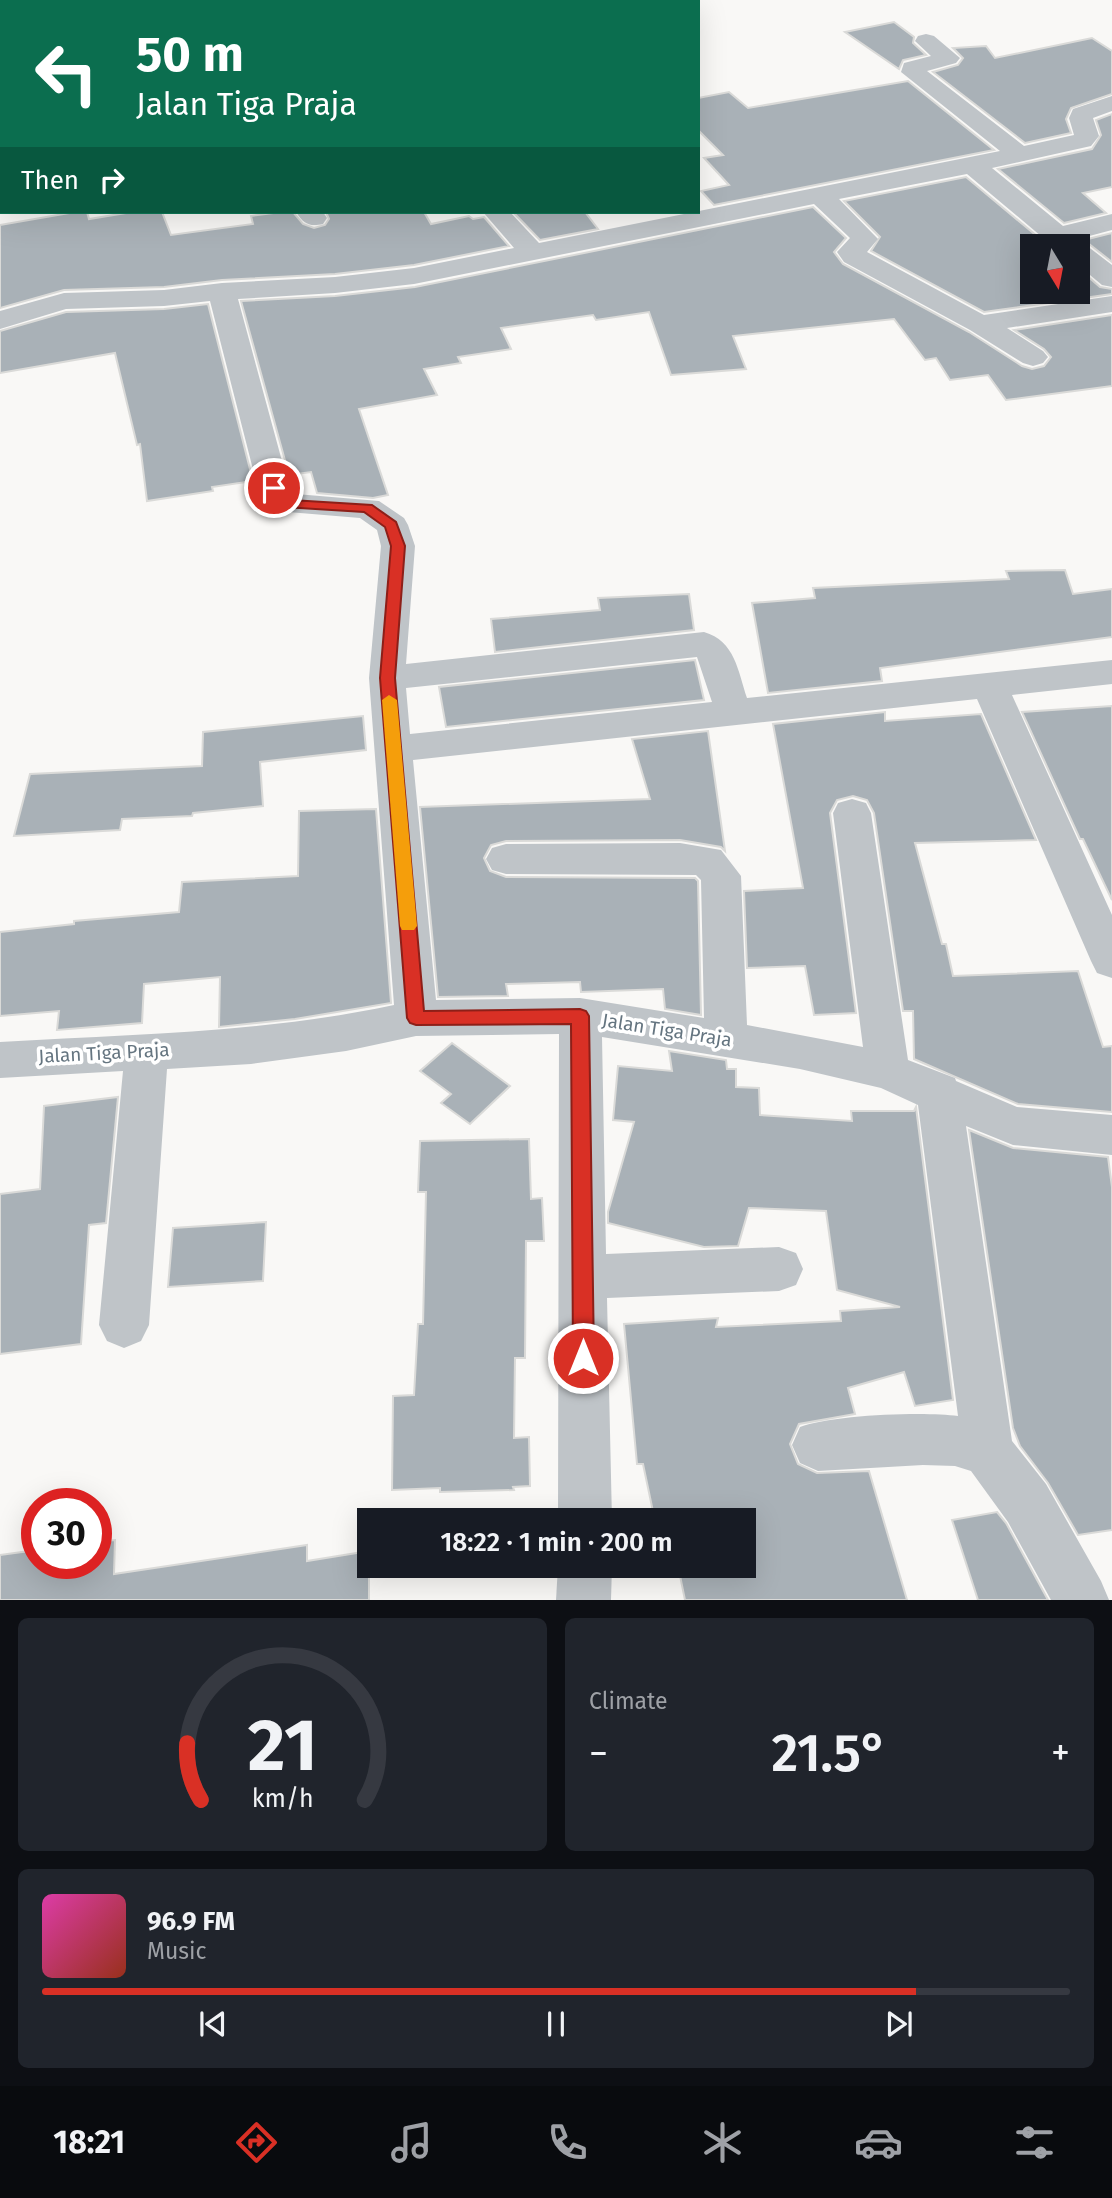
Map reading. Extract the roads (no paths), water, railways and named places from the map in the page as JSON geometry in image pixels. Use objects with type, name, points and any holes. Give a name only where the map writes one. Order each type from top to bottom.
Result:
[{"type":"street","points":[[926,41],[948,58],[912,68],[913,72],[1020,155]]},
{"type":"street","points":[[0,320],[64,301],[164,298],[414,276],[1082,141],[1087,136],[1082,114],[1112,103]]},
{"type":"street","points":[[1086,128],[1112,141]]},
{"type":"street","points":[[972,165],[1055,234]]},
{"type":"street","points":[[819,195],[865,239],[853,248],[851,252],[854,256],[980,324],[1032,358]]},
{"type":"street","points":[[498,214],[533,252]]},
{"type":"street","points":[[1089,234],[1112,222]]},
{"type":"street","points":[[1090,262],[1112,279]]},
{"type":"street","points":[[222,291],[274,488],[288,504],[368,508],[392,525],[398,546],[387,678],[416,1018]]},
{"type":"street","points":[[980,324],[1112,304]]},
{"type":"street","points":[[387,678],[704,644],[714,652],[733,711]]},
{"type":"street","points":[[394,750],[733,711],[1112,673]]},
{"type":"street","points":[[989,684],[1112,961]]},
{"type":"street","points":[[852,813],[888,1071]]},
{"type":"street","points":[[506,859],[680,858],[707,861],[721,876],[726,1040]]},
{"type":"street","points":[[580,1016],[585,1508]]},
{"type":"street","name":"Jalan Tiga Praja","points":[[0,1060],[251,1046],[346,1033],[416,1018],[580,1016],[800,1051],[888,1071],[939,1091],[975,1111],[1013,1126],[1112,1135]]},
{"type":"street","points":[[124,1325],[148,1050]]},
{"type":"street","points":[[939,1091],[988,1451],[1027,1503],[1082,1600]]},
{"type":"street","points":[[583,1277],[779,1269]]},
{"type":"street","points":[[818,1445],[955,1441],[988,1451]]},
{"type":"street","points":[[583,1600],[584,1578]]}]
